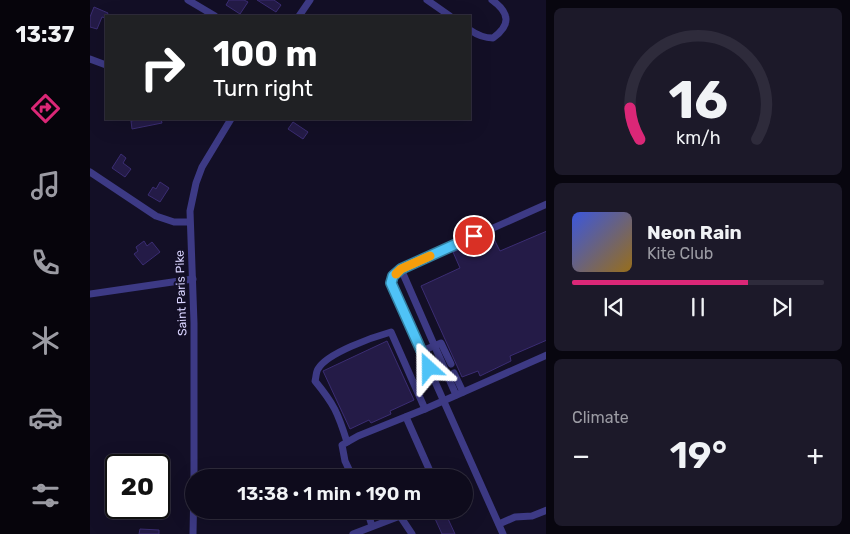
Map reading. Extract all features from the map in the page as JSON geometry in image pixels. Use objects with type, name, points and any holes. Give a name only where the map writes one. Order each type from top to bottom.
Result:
[{"type":"street","points":[[188,0],[213,15]]},
{"type":"street","points":[[300,15],[310,0]]},
{"type":"street","points":[[427,0],[449,15]]},
{"type":"street","points":[[471,31],[489,38],[493,38],[501,31],[507,20],[507,15],[492,0]]},
{"type":"street","points":[[90,59],[105,65]]},
{"type":"street","name":"Saint Paris Pike","points":[[194,469],[193,279],[189,222],[192,198],[202,167],[230,120]]},
{"type":"street","points":[[90,172],[156,216],[174,222],[189,222]]},
{"type":"street","points":[[503,534],[391,283],[393,276],[401,269],[546,204]]},
{"type":"street","points":[[401,269],[434,345],[460,394]]},
{"type":"street","points":[[90,294],[193,279]]},
{"type":"street","points":[[347,442],[332,401],[315,381],[318,370],[330,357],[375,336],[391,332],[425,409]]},
{"type":"street","points":[[422,351],[441,343],[450,364]]},
{"type":"street","points":[[348,469],[342,444],[546,355]]},
{"type":"street","points":[[454,373],[460,394]]},
{"type":"street","points":[[406,417],[429,469]]},
{"type":"street","points":[[499,524],[515,517],[532,516],[546,510]]},
{"type":"street","points":[[193,519],[193,534]]},
{"type":"street","points":[[353,534],[393,519]]},
{"type":"street","points":[[402,519],[412,534]]},
{"type":"building","points":[[229,0],[244,0],[248,2],[240,14],[226,5]]},
{"type":"building","points":[[257,0],[274,0],[281,5],[276,12]]},
{"type":"building","points":[[94,7],[108,13],[105,18],[102,17],[97,29],[90,27],[90,17]]},
{"type":"building","points":[[161,120],[162,123],[132,129],[131,121]]},
{"type":"building","points":[[293,122],[308,132],[303,139],[288,129]]},
{"type":"building","points":[[121,154],[126,158],[123,163],[131,169],[125,177],[112,168]]},
{"type":"building","points":[[160,182],[169,188],[160,202],[148,195],[153,187],[156,189]]},
{"type":"building","points":[[546,231],[546,340],[510,356],[511,361],[480,376],[478,371],[462,377],[421,286],[460,268],[453,252],[493,237],[500,251]]},
{"type":"building","points":[[144,241],[147,246],[152,242],[160,252],[143,265],[134,254],[138,251],[136,247]]},
{"type":"building","points":[[387,341],[414,400],[390,411],[391,414],[371,423],[369,420],[350,429],[323,371]]},
{"type":"building","points":[[435,519],[448,519],[455,534],[442,534]]},
{"type":"building","points":[[140,529],[159,530],[159,534],[139,534]]},
{"type":"slow traffic","points":[[396,274],[401,269],[430,256]]},
{"type":"route","points":[[429,368],[391,283],[393,276],[401,269],[474,236]]}]
